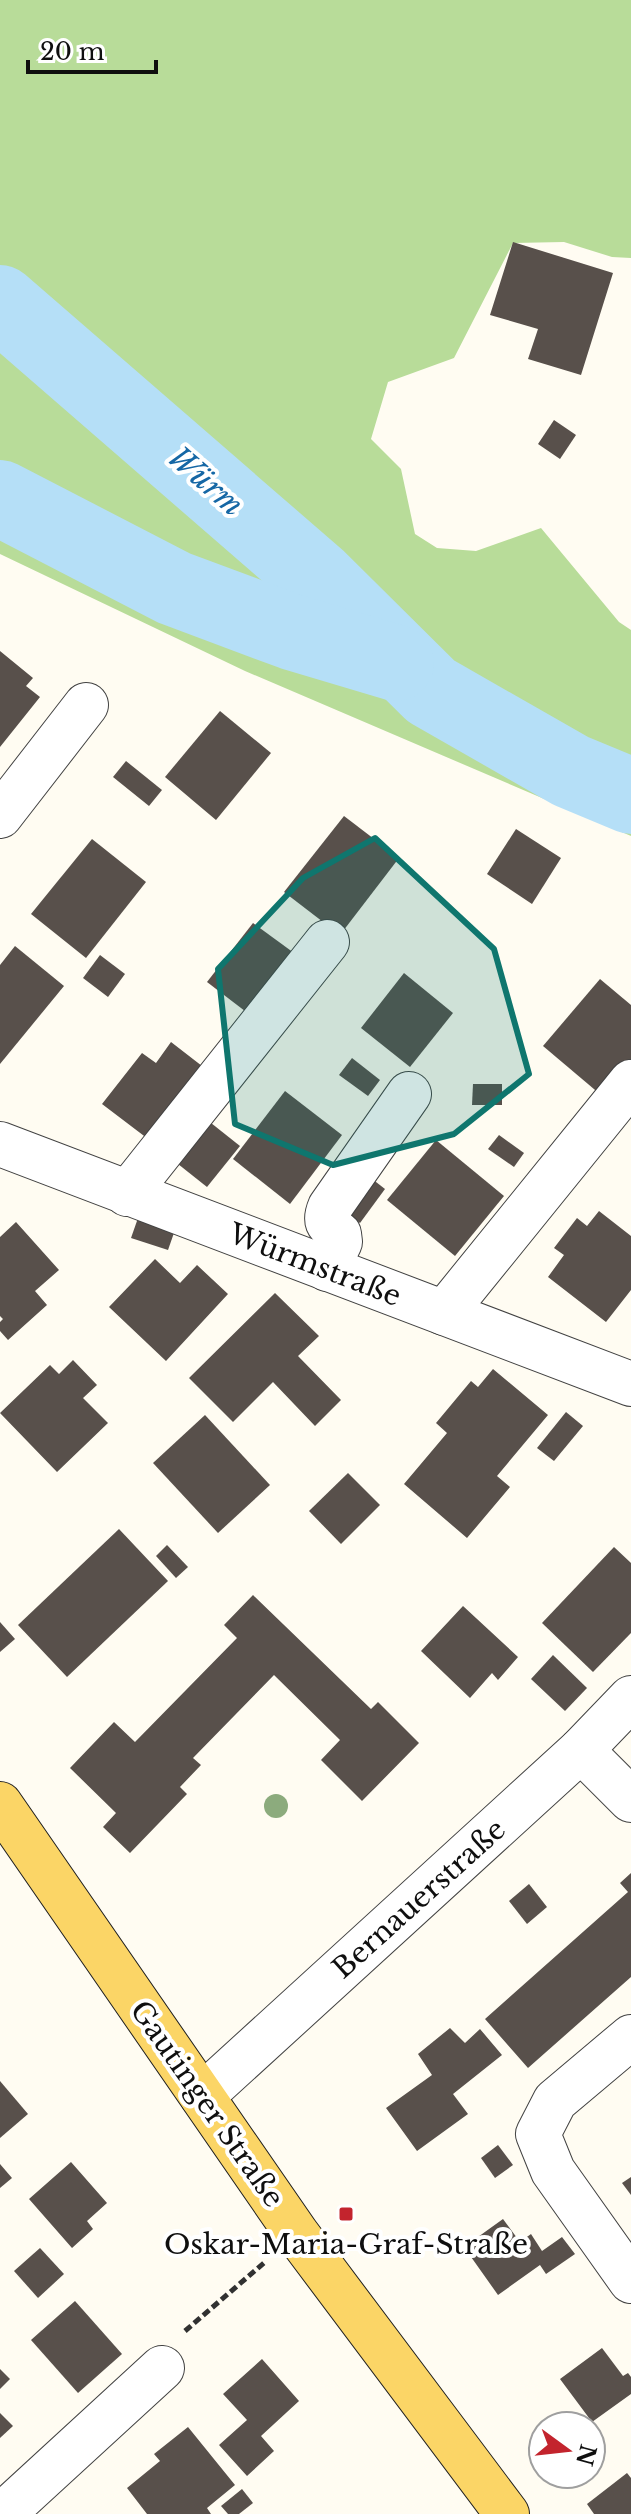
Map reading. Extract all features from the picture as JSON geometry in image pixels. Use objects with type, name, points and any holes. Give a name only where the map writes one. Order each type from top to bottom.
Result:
[{"type":"main road","name":"Gautinger Straße","points":[[0,1804],[297,2234],[507,2514]]},
{"type":"street","points":[[0,816],[86,705]]},
{"type":"street","points":[[127,1194],[327,942]]},
{"type":"street","points":[[444,1313],[631,1082]]},
{"type":"street","points":[[327,1269],[340,1242],[339,1234],[328,1225],[326,1217],[330,1207],[409,1094]]},
{"type":"street","name":"Würmstraße","points":[[0,1144],[631,1384]]},
{"type":"street","name":"Bernauerstraße","points":[[202,2096],[581,1750],[631,1698]]},
{"type":"street","points":[[581,1750],[631,1800]]},
{"type":"street","points":[[631,2037],[555,2101],[538,2134],[553,2171],[631,2281]]},
{"type":"street","points":[[29,2505],[162,2368]]},
{"type":"path","points":[[162,2368],[172,2342],[272,2256]]},
{"type":"highlighted area","points":[[375,838],[494,949],[529,1074],[454,1134],[333,1165],[235,1124],[218,969],[303,878]]},
{"type":"green space","points":[[0,0],[631,0],[631,258],[612,257],[564,242],[513,243],[454,358],[388,382],[371,439],[401,469],[415,534],[437,548],[476,551],[541,528],[619,622],[631,630],[631,836],[245,671],[0,554]]},
{"type":"building","points":[[513,242],[613,273],[581,375],[528,359],[538,329],[490,315]]},
{"type":"building","points":[[554,420],[576,435],[560,459],[538,444]]},
{"type":"building","points":[[0,651],[33,678],[26,686],[40,697],[0,747]]},
{"type":"building","points":[[220,711],[271,753],[216,820],[165,777]]},
{"type":"building","points":[[126,761],[162,790],[149,806],[113,777]]},
{"type":"building","points":[[344,816],[399,858],[340,935],[284,892]]},
{"type":"building","points":[[516,829],[561,858],[532,904],[487,874]]},
{"type":"building","points":[[92,839],[146,882],[86,958],[31,914]]},
{"type":"building","points":[[253,923],[305,961],[258,1021],[207,982]]},
{"type":"building","points":[[15,946],[64,986],[0,1064],[0,965]]},
{"type":"building","points":[[100,955],[125,974],[108,997],[83,978]]},
{"type":"building","points":[[404,973],[453,1013],[410,1067],[361,1028]]},
{"type":"building","points":[[600,979],[631,1005],[631,1059],[601,1095],[543,1046]]},
{"type":"building","points":[[171,1042],[202,1066],[156,1145],[102,1104],[142,1053],[156,1063]]},
{"type":"building","points":[[352,1058],[380,1080],[368,1096],[339,1075]]},
{"type":"building","points":[[473,1084],[502,1084],[502,1105],[472,1105]]},
{"type":"building","points":[[285,1091],[342,1135],[290,1204],[233,1159]]},
{"type":"building","points":[[211,1123],[240,1146],[207,1187],[178,1164]]},
{"type":"building","points":[[499,1135],[524,1153],[514,1167],[488,1149]]},
{"type":"building","points":[[436,1140],[504,1196],[455,1256],[387,1200]]},
{"type":"building","points":[[367,1175],[385,1189],[360,1223],[342,1210]]},
{"type":"building","points":[[599,1211],[631,1236],[631,1290],[606,1322],[548,1277],[564,1255],[554,1248],[577,1218],[587,1226]]},
{"type":"building","points":[[138,1218],[175,1230],[168,1250],[131,1238]]},
{"type":"building","points":[[16,1222],[59,1270],[35,1291],[47,1305],[8,1340],[0,1331],[3,1319],[0,1316],[0,1237]]},
{"type":"building","points":[[155,1259],[180,1283],[197,1265],[228,1294],[166,1361],[109,1307]]},
{"type":"building","points":[[275,1293],[319,1336],[298,1356],[341,1400],[315,1426],[273,1382],[233,1422],[189,1378]]},
{"type":"building","points":[[73,1360],[97,1385],[83,1398],[108,1423],[57,1472],[0,1413],[50,1365],[59,1374]]},
{"type":"building","points":[[493,1369],[548,1415],[497,1476],[510,1487],[467,1538],[404,1484],[447,1433],[436,1423],[471,1381],[478,1387]]},
{"type":"building","points":[[566,1412],[583,1426],[554,1461],[537,1448]]},
{"type":"building","points":[[205,1415],[270,1485],[218,1533],[153,1463]]},
{"type":"building","points":[[348,1473],[380,1505],[341,1544],[309,1511]]},
{"type":"building","points":[[119,1529],[168,1581],[67,1677],[18,1625]]},
{"type":"building","points":[[167,1545],[188,1567],[176,1578],[156,1556]]},
{"type":"building","points":[[614,1547],[631,1563],[631,1633],[593,1672],[542,1623]]},
{"type":"building","points":[[253,1595],[371,1709],[378,1702],[419,1743],[362,1801],[321,1760],[340,1740],[274,1675],[193,1758],[201,1765],[180,1787],[187,1794],[130,1853],[103,1827],[116,1813],[70,1768],[114,1722],[135,1742],[237,1638],[224,1625]]},
{"type":"building","points":[[463,1606],[518,1657],[498,1680],[492,1673],[470,1698],[421,1651]]},
{"type":"building","points":[[0,1622],[15,1639],[0,1652]]},
{"type":"building","points":[[553,1655],[587,1688],[565,1711],[531,1679]]},
{"type":"building","points":[[631,1873],[631,1977],[528,2068],[485,2019],[628,1892],[620,1883]]},
{"type":"building","points":[[529,1884],[547,1907],[527,1924],[509,1901]]},
{"type":"building","points":[[450,2028],[465,2043],[480,2029],[502,2055],[453,2094],[468,2114],[417,2151],[386,2108],[432,2075],[418,2054]]},
{"type":"building","points":[[0,2081],[28,2114],[0,2138]]},
{"type":"building","points":[[498,2145],[513,2165],[495,2178],[481,2158]]},
{"type":"building","points":[[71,2162],[107,2203],[87,2221],[93,2229],[72,2248],[29,2199]]},
{"type":"building","points":[[0,2164],[12,2178],[0,2188]]},
{"type":"building","points":[[631,2177],[631,2195],[622,2183]]},
{"type":"building","points":[[503,2219],[520,2242],[531,2234],[542,2251],[562,2237],[575,2254],[546,2274],[540,2265],[498,2295],[464,2247]]},
{"type":"building","points":[[40,2248],[64,2274],[38,2298],[14,2271]]},
{"type":"building","points":[[75,2301],[122,2354],[78,2393],[31,2340]]},
{"type":"building","points":[[602,2348],[623,2376],[628,2373],[631,2377],[631,2394],[607,2411],[583,2410],[560,2379]]},
{"type":"building","points":[[262,2359],[299,2401],[261,2436],[274,2451],[247,2476],[219,2445],[247,2420],[223,2394]]},
{"type":"building","points":[[0,2369],[10,2379],[0,2389]]},
{"type":"building","points":[[0,2413],[13,2426],[0,2438]]},
{"type":"building","points":[[188,2427],[235,2485],[207,2508],[211,2514],[147,2514],[127,2488],[160,2461],[154,2454]]},
{"type":"building","points":[[627,2473],[631,2478],[631,2514],[594,2514],[587,2504]]},
{"type":"building","points":[[242,2489],[253,2503],[239,2514],[228,2514],[221,2506]]},
{"type":"waterway","name":"Würm","points":[[0,303],[318,579],[431,691],[571,771],[631,796]]},
{"type":"waterway","name":"Würm","points":[[0,498],[174,588],[292,632],[396,663]]},
{"type":"place","name":"Oskar-Maria-Graf-Straße","points":[[346,2214]]}]
